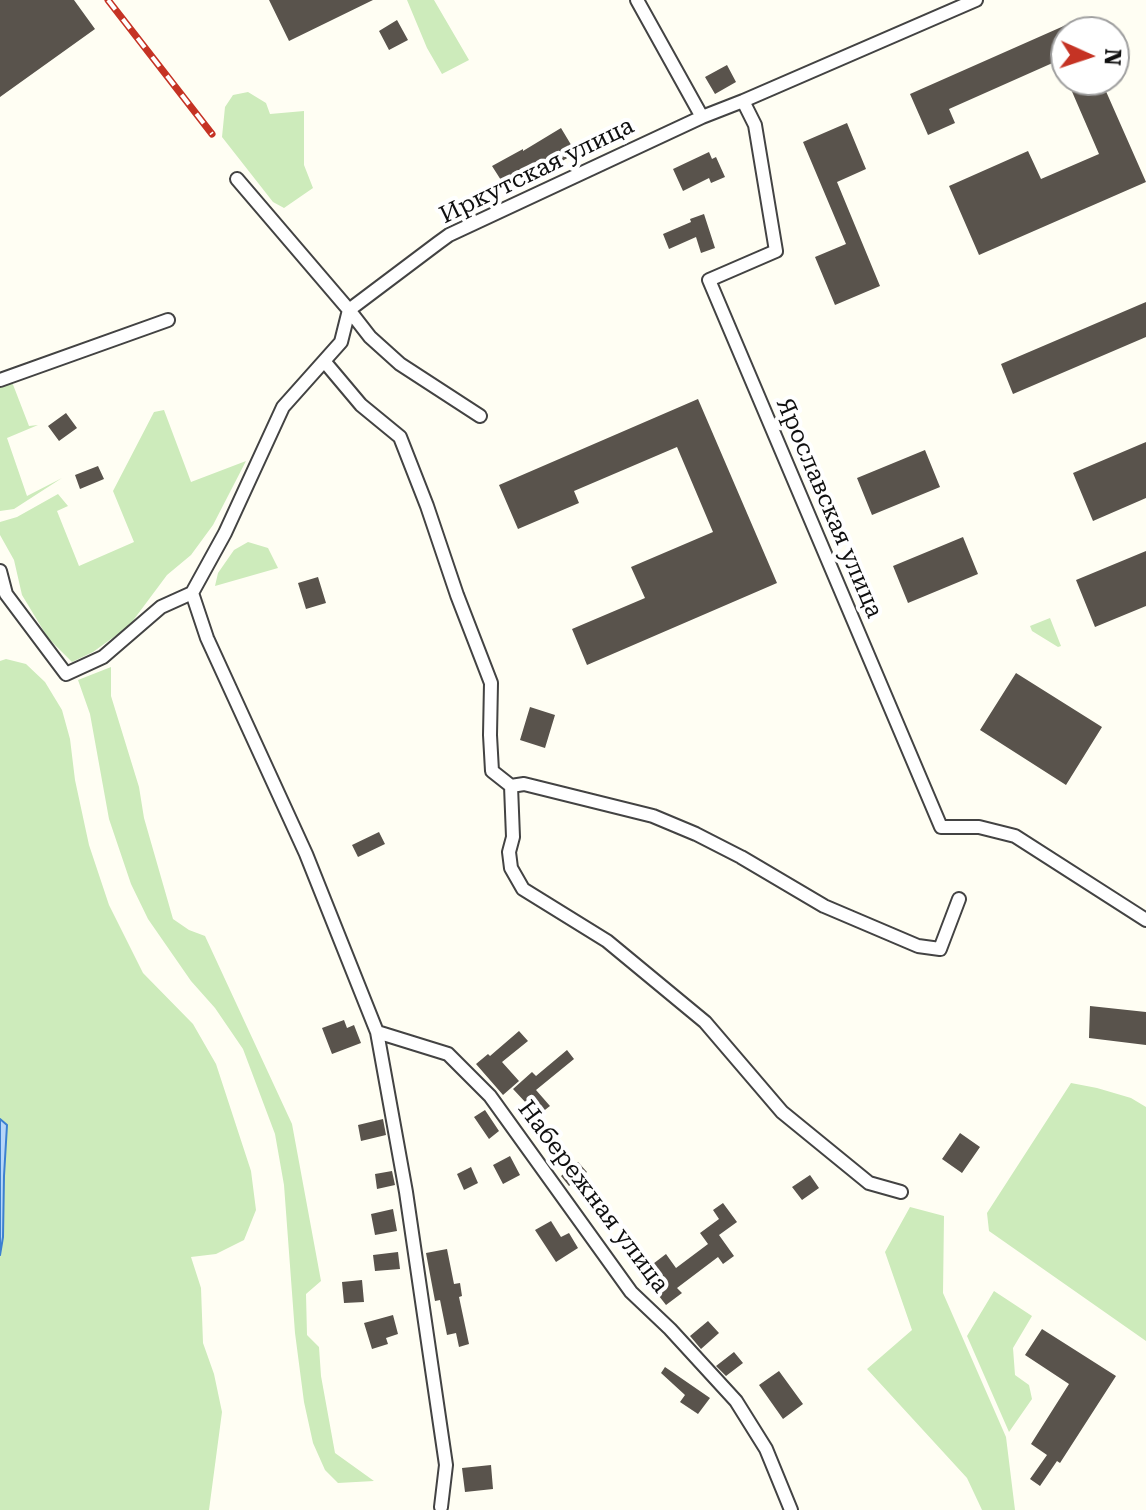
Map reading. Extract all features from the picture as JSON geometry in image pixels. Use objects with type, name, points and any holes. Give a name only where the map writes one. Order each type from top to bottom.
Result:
[{"type":"street","points":[[637,0],[702,117]]},
{"type":"street","name":"Иркутская улица","points":[[349,310],[449,235],[702,117],[976,0]]},
{"type":"street","name":"Ярославская улица","points":[[743,101],[755,125],[776,251],[709,280],[941,827],[979,827],[1015,836],[1146,920]]},
{"type":"street","points":[[237,179],[370,337],[400,364],[480,416]]},
{"type":"street","points":[[0,571],[6,594],[66,674],[103,657],[161,607],[192,593],[225,533],[283,407],[341,342],[349,310]]},
{"type":"street","points":[[0,380],[168,320]]},
{"type":"street","points":[[324,361],[361,405],[400,437],[491,683],[492,771],[511,786],[524,784],[653,816],[741,857],[824,906],[918,946],[940,949],[959,899]]},
{"type":"street","points":[[192,593],[207,638],[306,854],[377,1032],[406,1192],[446,1465],[441,1507]]},
{"type":"street","points":[[0,608],[6,594]]},
{"type":"street","points":[[511,786],[513,837],[509,852],[511,868],[523,889],[607,941],[705,1022],[782,1112],[869,1183],[901,1192]]},
{"type":"street","name":"Набережная улица","points":[[377,1032],[448,1054],[490,1096],[631,1292],[670,1329],[736,1401],[766,1449],[791,1510]]},
{"type":"green space","points":[[407,0],[434,0],[469,60],[442,74],[427,48]]},
{"type":"green space","points":[[248,92],[266,103],[270,114],[304,111],[304,165],[313,188],[284,208],[273,202],[222,137],[225,107],[233,95]]},
{"type":"green space","points":[[12,382],[29,426],[38,425],[7,438],[27,496],[62,478],[14,509],[0,511],[0,386]]},
{"type":"green space","points":[[164,410],[191,482],[246,461],[213,525],[191,555],[167,575],[129,626],[93,652],[72,662],[48,638],[22,595],[14,560],[0,535],[0,522],[17,517],[58,494],[68,506],[57,511],[79,566],[134,542],[113,491],[154,412]]},
{"type":"green space","points":[[248,542],[268,548],[278,568],[215,586],[218,573],[234,550]]},
{"type":"green space","points":[[1050,618],[1061,646],[1058,647],[1032,631],[1030,626]]},
{"type":"green space","points":[[6,659],[26,664],[45,682],[62,710],[89,845],[109,905],[143,973],[193,1024],[216,1064],[251,1171],[256,1210],[244,1240],[216,1254],[191,1257],[201,1288],[203,1343],[222,1412],[209,1510],[0,1510],[0,1255],[7,1125],[0,1119],[0,661]]},
{"type":"green space","points":[[111,667],[111,696],[139,787],[144,818],[173,919],[205,936],[292,1124],[321,1281],[306,1294],[307,1335],[319,1347],[335,1453],[374,1481],[338,1483],[325,1470],[313,1443],[295,1333],[284,1185],[275,1134],[243,1049],[148,919],[131,884],[109,819],[90,714],[78,680]]},
{"type":"green space","points":[[1071,1083],[1131,1098],[1146,1107],[1146,1341],[989,1231],[987,1213]]},
{"type":"green space","points":[[910,1207],[944,1216],[943,1293],[1006,1437],[1015,1510],[982,1510],[967,1478],[867,1369],[912,1330],[885,1252]]},
{"type":"green space","points":[[994,1291],[1032,1316],[1013,1348],[1015,1375],[1029,1385],[1032,1399],[1009,1432],[967,1336]]},
{"type":"water","points":[[0,1119],[7,1125],[0,1255]]},
{"type":"building","points":[[0,0],[74,0],[95,29],[0,97]]},
{"type":"building","points":[[269,0],[373,0],[289,41]]},
{"type":"building","points":[[397,20],[408,40],[389,50],[379,31]]},
{"type":"building","points":[[1050,32],[1050,64],[949,109],[955,123],[928,135],[910,94]]},
{"type":"building","points":[[727,65],[736,82],[715,94],[705,77]]},
{"type":"building","points":[[1074,96],[1108,96],[1146,182],[979,255],[949,186],[1028,151],[1041,179],[1099,154]]},
{"type":"building","points":[[847,123],[866,169],[837,182],[880,286],[835,305],[815,257],[846,244],[803,142]]},
{"type":"building","points":[[561,128],[576,153],[506,188],[492,166]]},
{"type":"building","points":[[709,152],[712,159],[716,157],[725,177],[711,183],[709,178],[683,191],[673,169]]},
{"type":"building","points":[[704,214],[715,248],[701,253],[696,237],[669,249],[663,234]]},
{"type":"building","points":[[1146,302],[1146,337],[1013,394],[1001,364]]},
{"type":"building","points":[[698,399],[777,583],[587,665],[572,629],[645,598],[631,567],[713,532],[677,447],[574,491],[579,503],[518,529],[499,485]]},
{"type":"building","points":[[66,413],[77,428],[59,441],[48,426]]},
{"type":"building","points":[[1146,442],[1146,498],[1093,521],[1073,473]]},
{"type":"building","points":[[925,450],[940,487],[872,515],[857,478]]},
{"type":"building","points":[[98,466],[104,479],[80,489],[75,475]]},
{"type":"building","points":[[963,537],[978,574],[908,603],[893,566]]},
{"type":"building","points":[[1146,551],[1146,606],[1095,627],[1076,580]]},
{"type":"building","points":[[318,577],[326,603],[306,609],[298,583]]},
{"type":"building","points":[[1016,673],[1102,727],[1066,785],[980,730]]},
{"type":"building","points":[[530,707],[555,715],[545,748],[520,740]]},
{"type":"building","points":[[379,832],[385,844],[358,857],[352,845]]},
{"type":"building","points":[[1090,1006],[1146,1012],[1146,1045],[1089,1038]]},
{"type":"building","points":[[344,1020],[347,1028],[354,1025],[361,1043],[332,1054],[322,1028]]},
{"type":"building","points":[[519,1031],[528,1041],[502,1062],[519,1081],[503,1095],[476,1064]]},
{"type":"building","points":[[567,1050],[574,1059],[536,1090],[550,1106],[532,1120],[522,1108],[527,1104],[513,1089],[532,1072],[536,1076]]},
{"type":"building","points":[[485,1110],[499,1131],[489,1139],[474,1117]]},
{"type":"building","points":[[383,1119],[386,1135],[361,1141],[358,1125]]},
{"type":"building","points":[[960,1133],[980,1147],[962,1173],[942,1159]]},
{"type":"building","points":[[510,1156],[520,1175],[503,1184],[493,1165]]},
{"type":"building","points":[[578,1162],[587,1172],[569,1186],[561,1176]]},
{"type":"building","points":[[471,1167],[478,1183],[464,1190],[457,1174]]},
{"type":"building","points":[[392,1171],[395,1185],[377,1189],[375,1174]]},
{"type":"building","points":[[810,1175],[819,1188],[802,1200],[792,1187]]},
{"type":"building","points":[[723,1203],[737,1222],[719,1235],[734,1256],[723,1264],[718,1257],[677,1288],[682,1293],[666,1305],[641,1273],[666,1254],[676,1268],[708,1244],[700,1233],[719,1219],[713,1210]]},
{"type":"building","points":[[393,1209],[397,1231],[375,1235],[371,1214]]},
{"type":"building","points":[[551,1221],[561,1237],[569,1233],[578,1248],[556,1262],[535,1230]]},
{"type":"building","points":[[447,1249],[454,1284],[460,1283],[462,1296],[459,1297],[469,1344],[459,1347],[456,1333],[447,1335],[440,1300],[435,1301],[426,1253]]},
{"type":"building","points":[[398,1252],[400,1269],[375,1271],[373,1255]]},
{"type":"building","points":[[362,1280],[364,1302],[344,1303],[342,1282]]},
{"type":"building","points":[[393,1315],[398,1334],[386,1338],[388,1344],[372,1349],[364,1323]]},
{"type":"building","points":[[708,1321],[719,1333],[701,1349],[690,1336]]},
{"type":"building","points":[[1042,1329],[1116,1376],[1060,1463],[1057,1461],[1040,1486],[1030,1479],[1047,1455],[1031,1444],[1069,1384],[1025,1355]]},
{"type":"building","points":[[734,1352],[743,1363],[726,1376],[716,1366]]},
{"type":"building","points":[[665,1367],[710,1398],[698,1414],[680,1402],[685,1395],[661,1373]]},
{"type":"building","points":[[779,1371],[803,1404],[783,1419],[759,1385]]},
{"type":"building","points":[[491,1465],[493,1489],[465,1492],[462,1468]]},
{"type":"railway","points":[[108,0],[212,134]]}]
